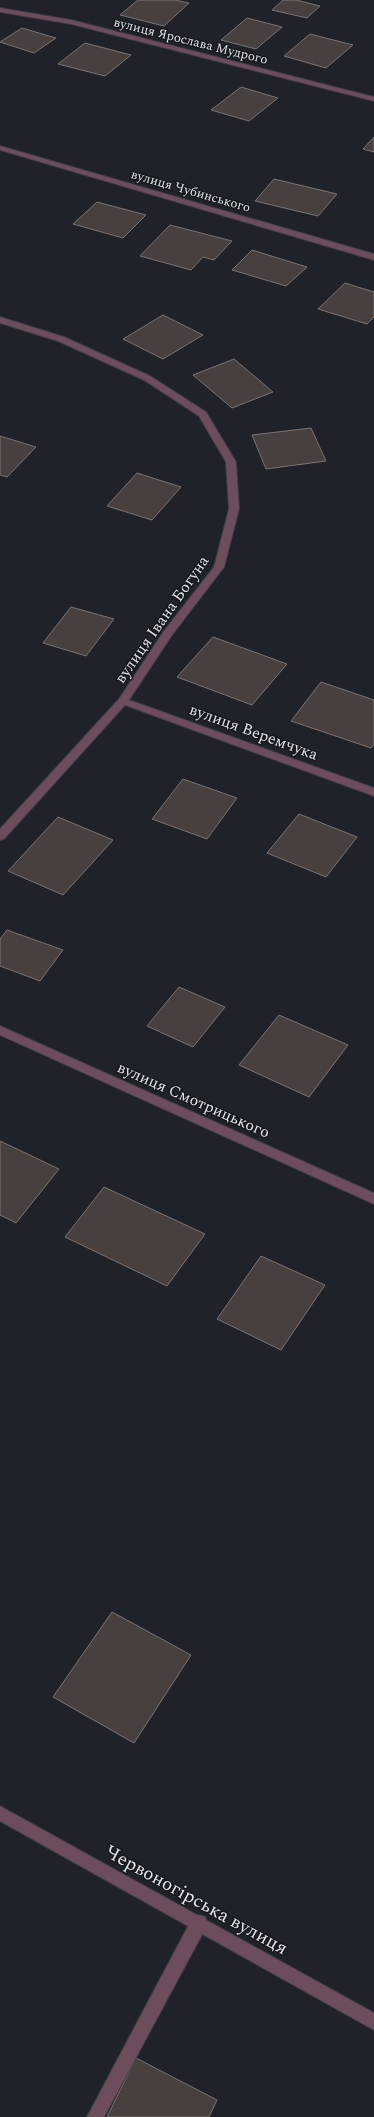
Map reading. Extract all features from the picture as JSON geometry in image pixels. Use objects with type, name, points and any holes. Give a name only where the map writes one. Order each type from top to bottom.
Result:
[{"type":"street","name":"вулиця Ярослава Мудрого","points":[[0,10],[71,22],[374,99]]},
{"type":"street","name":"вулиця Чубинського","points":[[0,148],[374,257]]},
{"type":"street","name":"вулиця Івана Богуна","points":[[0,320],[61,339],[148,378],[203,414],[231,462],[234,509],[219,567],[168,633],[123,701],[0,836]]},
{"type":"street","name":"вулиця Веремчука","points":[[123,701],[374,792]]},
{"type":"street","name":"вулиця Смотрицького","points":[[0,1030],[374,1199]]},
{"type":"street","name":"Червоногірська вулиця","points":[[0,1813],[200,1923],[374,2022]]},
{"type":"street","points":[[95,2117],[200,1923]]},
{"type":"building","points":[[138,0],[175,0],[189,3],[164,26],[120,15]]},
{"type":"building","points":[[283,0],[296,0],[320,6],[307,18],[272,10]]},
{"type":"building","points":[[247,18],[282,27],[256,49],[221,40]]},
{"type":"building","points":[[22,28],[56,38],[34,53],[0,42]]},
{"type":"building","points":[[310,34],[353,45],[326,68],[284,56]]},
{"type":"building","points":[[85,43],[131,55],[105,76],[58,64]]},
{"type":"building","points":[[241,87],[278,98],[249,121],[211,110]]},
{"type":"building","points":[[374,137],[374,152],[363,149]]},
{"type":"building","points":[[274,179],[337,194],[318,216],[255,201]]},
{"type":"building","points":[[97,202],[146,215],[123,238],[73,224]]},
{"type":"building","points":[[170,225],[232,241],[214,260],[203,257],[191,270],[140,256]]},
{"type":"building","points":[[252,250],[307,267],[286,286],[232,270]]},
{"type":"building","points":[[345,283],[374,292],[374,317],[367,324],[318,309]]},
{"type":"building","points":[[163,315],[203,335],[163,359],[123,339]]},
{"type":"building","points":[[234,359],[273,392],[232,408],[193,375]]},
{"type":"building","points":[[311,428],[326,461],[266,469],[252,435]]},
{"type":"building","points":[[0,436],[36,447],[7,477],[0,475]]},
{"type":"building","points":[[137,473],[181,487],[152,520],[107,506]]},
{"type":"building","points":[[71,607],[114,619],[86,656],[43,643]]},
{"type":"building","points":[[213,637],[287,664],[252,705],[177,677]]},
{"type":"building","points":[[321,682],[374,700],[374,744],[371,748],[291,721]]},
{"type":"building","points":[[183,779],[237,798],[207,839],[152,819]]},
{"type":"building","points":[[299,814],[357,837],[326,877],[267,853]]},
{"type":"building","points":[[58,817],[113,840],[63,895],[8,871]]},
{"type":"building","points":[[7,930],[63,950],[40,981],[0,966],[0,939]]},
{"type":"building","points":[[179,987],[225,1007],[193,1047],[147,1026]]},
{"type":"building","points":[[279,1015],[348,1045],[309,1097],[239,1065]]},
{"type":"building","points":[[0,1141],[59,1169],[16,1223],[0,1215]]},
{"type":"building","points":[[104,1187],[205,1234],[167,1286],[65,1237]]},
{"type":"building","points":[[261,1256],[325,1285],[281,1350],[217,1319]]},
{"type":"building","points":[[112,1612],[191,1655],[134,1743],[53,1697]]},
{"type":"building","points":[[136,2058],[217,2100],[209,2117],[107,2117]]}]
